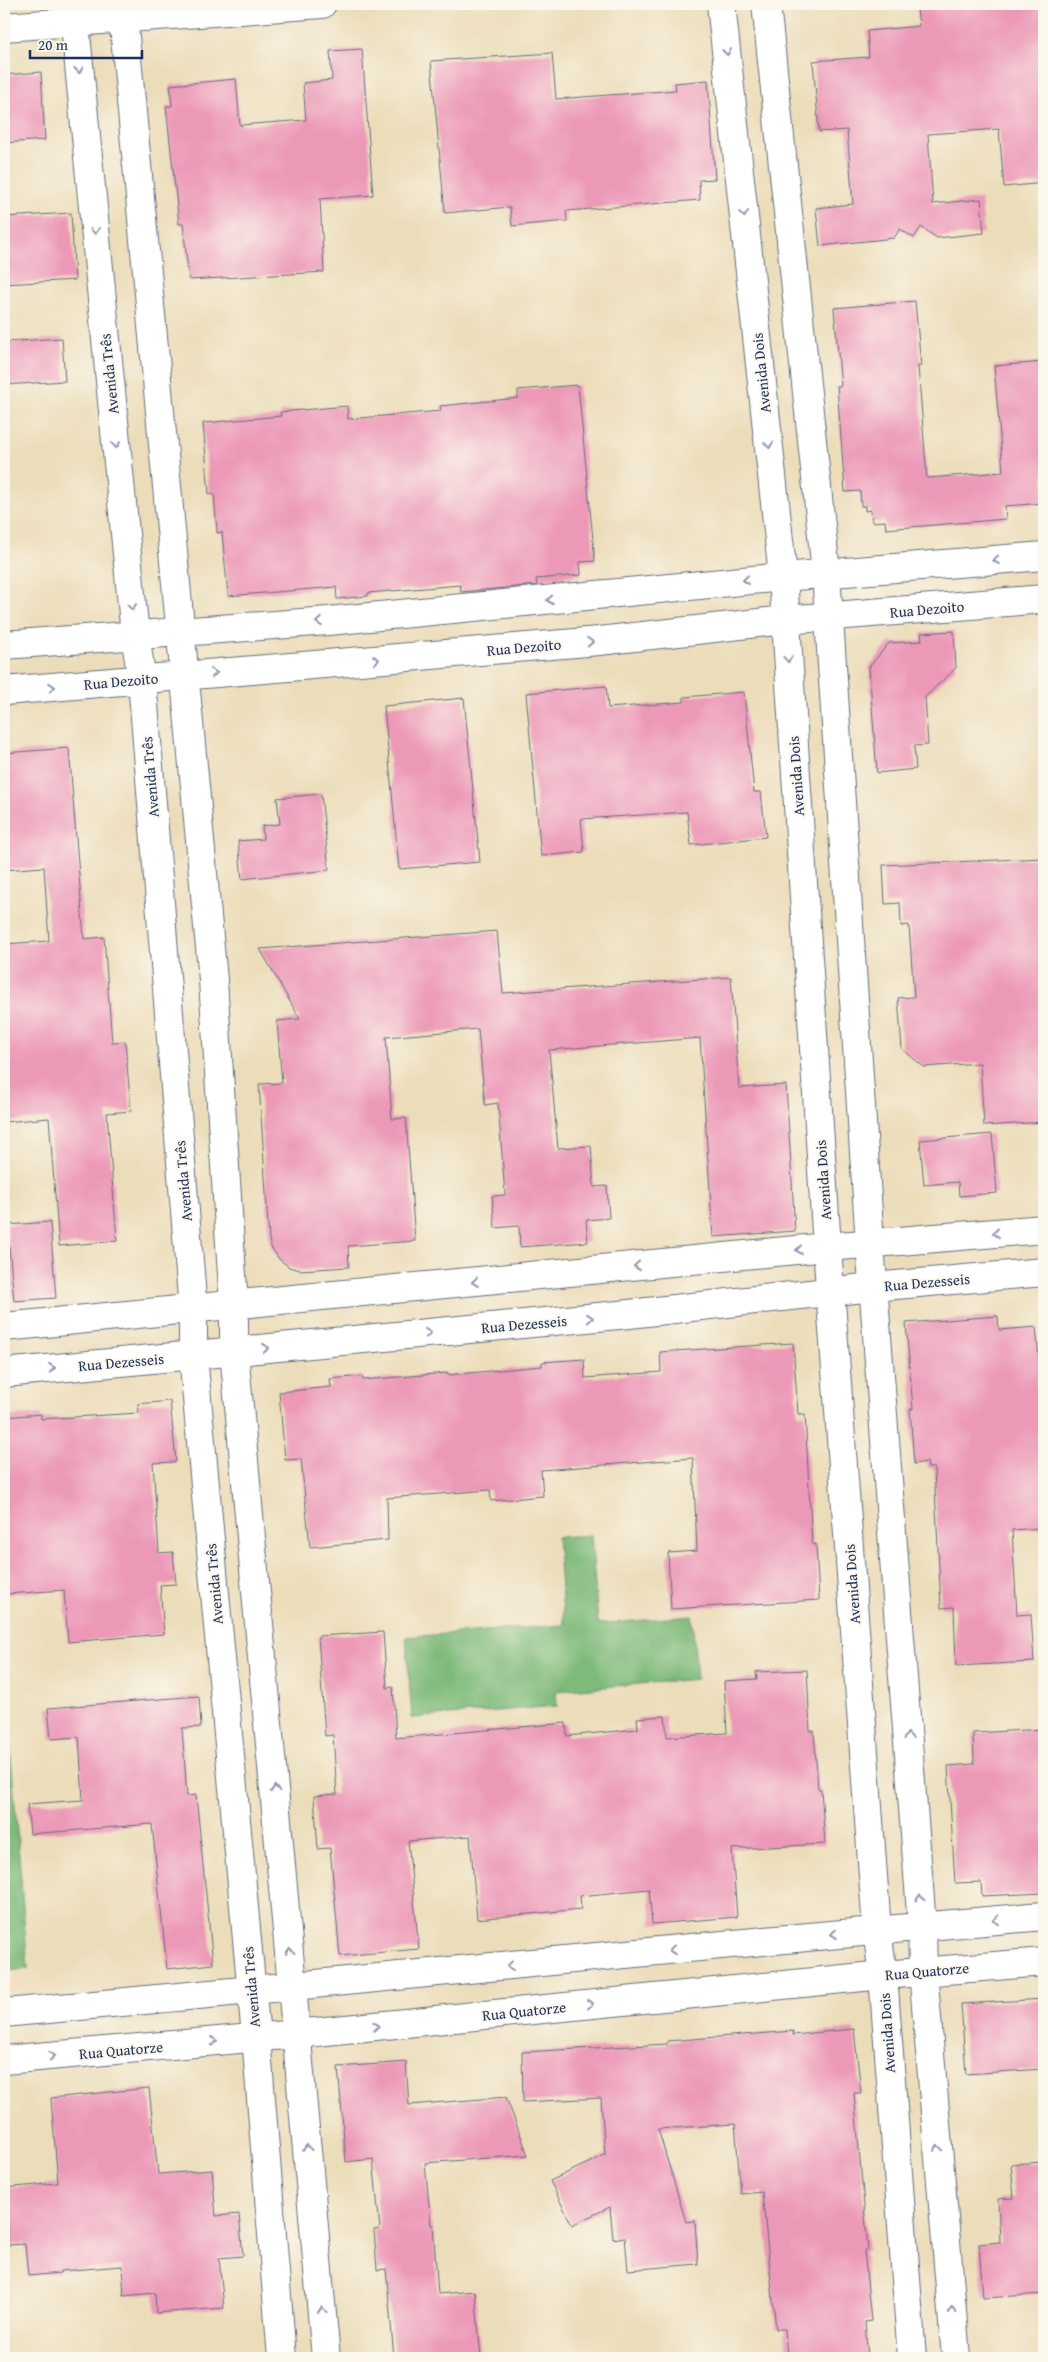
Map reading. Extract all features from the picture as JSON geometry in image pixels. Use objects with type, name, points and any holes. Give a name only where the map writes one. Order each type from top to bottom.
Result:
[{"type":"street","points":[[4,27],[73,13],[322,4]]},
{"type":"street","name":"Avenida Dois","points":[[722,4],[784,577],[785,620],[827,1247],[877,1930],[883,1975],[912,2358]]},
{"type":"street","points":[[766,4],[826,573],[870,1244],[922,1926],[923,1971],[956,2358]]},
{"type":"street","points":[[122,11],[213,980],[234,1306],[234,1351],[294,1987],[296,2034],[326,2358]]},
{"type":"street","name":"Avenida Três","points":[[73,13],[135,635],[142,680],[193,1310],[193,1355],[256,2037],[282,2358]]},
{"type":"street","points":[[4,645],[328,621],[826,573],[1044,556]]},
{"type":"street","name":"Rua Dezoito","points":[[4,691],[599,641],[785,620],[1044,599]]},
{"type":"street","points":[[4,1327],[827,1247],[1044,1229]]},
{"type":"street","name":"Rua Dezesseis","points":[[4,1373],[629,1314],[874,1286],[1044,1272]]},
{"type":"street","points":[[4,2013],[294,1987],[877,1930],[1044,1916]]},
{"type":"street","name":"Rua Quatorze","points":[[4,2060],[296,2034],[923,1971],[1044,1962]]},
{"type":"green space","points":[[591,1535],[598,1624],[692,1616],[697,1679],[556,1691],[557,1706],[412,1718],[406,1637],[564,1625],[557,1537]]},
{"type":"green space","points":[[4,1693],[6,1693],[28,1969],[4,1971]]},
{"type":"building","points":[[977,4],[1044,4],[1044,183],[1004,187],[999,129],[928,134],[933,204],[981,199],[984,233],[937,238],[921,227],[914,238],[900,229],[894,238],[820,246],[816,208],[853,204],[847,130],[819,132],[813,61],[869,57],[867,31],[919,26],[917,9]]},
{"type":"building","points":[[362,49],[373,195],[320,199],[324,272],[189,280],[183,224],[179,224],[166,106],[172,106],[170,85],[236,79],[240,125],[306,120],[303,83],[332,80],[330,51]]},
{"type":"building","points":[[552,53],[556,99],[676,90],[675,83],[708,80],[715,179],[699,180],[700,200],[566,211],[567,221],[512,226],[510,207],[445,213],[431,61]]},
{"type":"building","points":[[41,72],[45,140],[4,143],[4,75]]},
{"type":"building","points":[[71,213],[75,280],[4,284],[4,217]]},
{"type":"building","points":[[915,301],[921,366],[918,366],[927,478],[1003,472],[994,366],[1044,362],[1044,503],[1005,506],[1006,519],[886,529],[885,521],[872,522],[871,510],[865,511],[865,506],[861,506],[860,491],[845,492],[837,386],[841,386],[834,308]]},
{"type":"building","points":[[62,338],[65,381],[4,385],[4,342]]},
{"type":"building","points":[[578,385],[595,561],[580,562],[581,575],[536,579],[537,585],[461,592],[460,585],[368,593],[368,596],[337,599],[336,587],[228,596],[222,532],[217,533],[214,494],[209,494],[203,423],[281,416],[280,412],[347,406],[348,419],[441,411],[440,406],[518,398],[518,390]]},
{"type":"building","points":[[954,631],[956,668],[925,697],[928,745],[914,746],[916,769],[877,773],[869,667],[889,643],[922,641],[921,633]]},
{"type":"building","points":[[606,686],[608,708],[684,702],[684,697],[744,692],[754,792],[761,792],[766,837],[691,845],[687,812],[581,819],[584,852],[541,856],[526,693]]},
{"type":"building","points":[[464,698],[480,862],[399,869],[384,706]]},
{"type":"building","points":[[69,748],[84,939],[104,937],[112,1042],[125,1041],[131,1111],[107,1113],[117,1241],[59,1246],[49,1118],[4,1122],[4,944],[49,941],[44,867],[4,870],[4,753]]},
{"type":"building","points":[[321,794],[329,870],[242,879],[238,841],[263,839],[262,826],[280,824],[277,798]]},
{"type":"building","points":[[1044,858],[1044,1122],[984,1126],[980,1063],[924,1067],[902,1049],[898,998],[914,997],[909,925],[901,926],[900,903],[885,904],[883,865]]},
{"type":"building","points":[[497,931],[503,993],[731,977],[739,1088],[786,1085],[795,1231],[713,1237],[700,1038],[549,1050],[558,1148],[591,1146],[594,1187],[607,1186],[609,1218],[586,1220],[588,1242],[520,1247],[519,1226],[495,1228],[492,1196],[505,1195],[498,1103],[485,1105],[478,1029],[386,1037],[392,1119],[406,1118],[415,1241],[348,1246],[349,1267],[300,1270],[289,1267],[279,1259],[269,1240],[259,1084],[282,1083],[277,1021],[300,1019],[260,949]]},
{"type":"building","points":[[992,1134],[997,1193],[959,1196],[958,1182],[924,1185],[920,1140]]},
{"type":"building","points":[[50,1222],[56,1298],[14,1301],[7,1225]]},
{"type":"building","points":[[998,1316],[999,1330],[1036,1327],[1042,1392],[1044,1392],[1044,1528],[1012,1530],[1017,1615],[1031,1614],[1034,1662],[956,1666],[954,1607],[941,1608],[934,1468],[928,1468],[927,1462],[914,1464],[910,1409],[913,1409],[906,1323]]},
{"type":"building","points":[[793,1343],[798,1414],[805,1414],[812,1544],[816,1544],[819,1600],[671,1609],[668,1553],[697,1551],[693,1458],[541,1470],[543,1496],[491,1501],[490,1490],[387,1498],[388,1540],[310,1547],[301,1459],[285,1460],[279,1392],[331,1387],[330,1379],[362,1376],[363,1380],[447,1373],[448,1375],[542,1366],[542,1362],[584,1359],[585,1378],[661,1372],[660,1352]]},
{"type":"building","points":[[170,1401],[176,1462],[153,1463],[159,1553],[173,1552],[176,1584],[160,1585],[164,1634],[68,1642],[64,1590],[7,1594],[4,1548],[4,1417],[41,1414],[41,1419],[139,1413],[138,1404]]},
{"type":"building","points":[[383,1632],[387,1688],[393,1687],[396,1738],[566,1723],[567,1736],[638,1729],[637,1718],[665,1716],[667,1737],[727,1733],[724,1681],[757,1679],[756,1672],[807,1670],[810,1731],[814,1731],[818,1789],[821,1789],[825,1844],[732,1849],[737,1917],[652,1924],[649,1889],[580,1896],[581,1909],[477,1919],[470,1836],[408,1841],[419,1949],[340,1956],[330,1848],[318,1849],[314,1796],[337,1794],[333,1735],[325,1736],[318,1636]]},
{"type":"building","points":[[199,1696],[201,1727],[182,1728],[187,1796],[196,1795],[213,1964],[167,1969],[152,1824],[30,1834],[27,1804],[83,1800],[79,1737],[51,1739],[48,1708]]},
{"type":"building","points":[[1044,1729],[1044,1893],[982,1896],[981,1882],[955,1883],[948,1766],[974,1764],[973,1733]]},
{"type":"building","points":[[1044,1999],[1044,2069],[966,2074],[961,2004]]},
{"type":"building","points":[[854,2029],[861,2093],[854,2093],[868,2250],[864,2250],[871,2321],[865,2322],[868,2358],[787,2358],[785,2329],[776,2329],[762,2192],[741,2194],[735,2124],[658,2129],[686,2222],[695,2221],[698,2264],[628,2270],[625,2237],[613,2239],[610,2207],[572,2225],[550,2181],[605,2155],[601,2098],[523,2102],[522,2052],[667,2044],[667,2041],[793,2031],[793,2035]]},
{"type":"building","points":[[406,2062],[409,2105],[506,2097],[528,2155],[425,2163],[431,2225],[433,2225],[438,2294],[475,2291],[481,2358],[394,2358],[386,2269],[377,2270],[374,2230],[380,2229],[373,2159],[346,2162],[338,2067]]},
{"type":"building","points":[[149,2088],[158,2174],[212,2170],[216,2216],[239,2214],[243,2256],[219,2258],[224,2308],[156,2313],[155,2293],[124,2296],[122,2266],[60,2271],[60,2273],[28,2276],[25,2244],[8,2245],[4,2188],[58,2183],[51,2098]]},
{"type":"building","points":[[1044,2162],[1044,2294],[983,2298],[979,2244],[1000,2242],[998,2199],[1014,2198],[1011,2164]]}]
